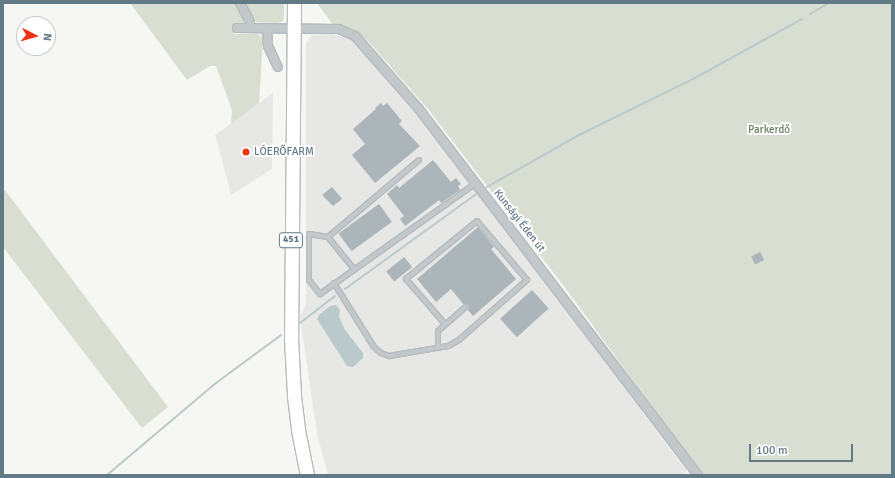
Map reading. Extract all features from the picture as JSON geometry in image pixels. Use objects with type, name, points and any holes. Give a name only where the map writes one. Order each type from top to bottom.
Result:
[{"type":"main road","name":"451","points":[[294,3],[291,338],[294,396],[298,430],[307,475]]},
{"type":"street","points":[[240,3],[249,20],[251,28]]},
{"type":"street","name":"Kunsági Éden út","points":[[237,28],[339,28],[355,36],[419,109],[567,300],[698,475]]},
{"type":"street","points":[[266,28],[268,46],[278,67]]},
{"type":"lane","points":[[328,237],[420,160]]},
{"type":"lane","points":[[354,269],[328,237],[309,234],[309,280],[320,294],[476,183]]},
{"type":"lane","points":[[334,283],[374,347],[380,353],[389,356],[448,346],[459,340],[527,280],[477,221],[406,278],[445,324]]},
{"type":"lane","points":[[438,348],[438,331],[466,307]]},
{"type":"shaded area","points":[[332,34],[351,39],[377,63],[416,111],[687,471],[682,475],[328,475],[317,434],[300,317],[306,304],[306,43],[312,35]]},
{"type":"shaded area","name":"LÓERŐFARM","points":[[273,93],[272,169],[231,195],[215,135]]},
{"type":"shaded area","points":[[336,305],[340,310],[339,317],[345,330],[363,353],[363,358],[353,367],[347,366],[317,319],[319,315],[330,306]]},
{"type":"green space","points":[[130,3],[235,3],[245,21],[244,24],[234,25],[234,34],[258,34],[263,39],[259,103],[231,124],[232,110],[216,66],[210,66],[187,80]]},
{"type":"green space","points":[[245,3],[284,3],[284,19],[282,22],[276,23],[255,22]]},
{"type":"green space","name":"Parkerdő","points":[[317,3],[892,3],[892,475],[702,475],[569,293],[428,109],[368,41],[348,28],[334,26]]},
{"type":"green space","points":[[5,190],[168,407],[142,428],[3,247],[3,191]]},
{"type":"building","points":[[381,103],[383,106],[387,103],[402,121],[399,124],[420,146],[375,183],[352,155],[365,144],[353,129]]},
{"type":"building","points":[[433,160],[451,182],[456,178],[461,184],[458,186],[460,190],[441,203],[439,200],[405,226],[400,219],[404,216],[387,194],[397,185],[399,188]]},
{"type":"building","points":[[332,187],[342,199],[333,206],[322,195]]},
{"type":"building","points":[[379,204],[392,222],[351,251],[339,233]]},
{"type":"building","points":[[478,227],[494,247],[491,249],[516,279],[473,316],[468,310],[469,305],[464,305],[451,289],[436,302],[417,279]]},
{"type":"building","points":[[760,252],[764,260],[755,265],[751,257]]},
{"type":"building","points":[[404,257],[412,267],[394,282],[386,271]]},
{"type":"building","points":[[532,290],[549,309],[517,337],[500,319]]},
{"type":"waterway","points":[[810,14],[829,3]]},
{"type":"waterway","points":[[487,187],[579,135],[695,78],[802,19]]},
{"type":"waterway","points":[[345,289],[476,194]]},
{"type":"waterway","points":[[300,323],[335,296]]},
{"type":"waterway","points":[[107,475],[216,383],[281,335]]},
{"type":"place","name":"LÓERŐFARM","points":[[246,152]]}]
